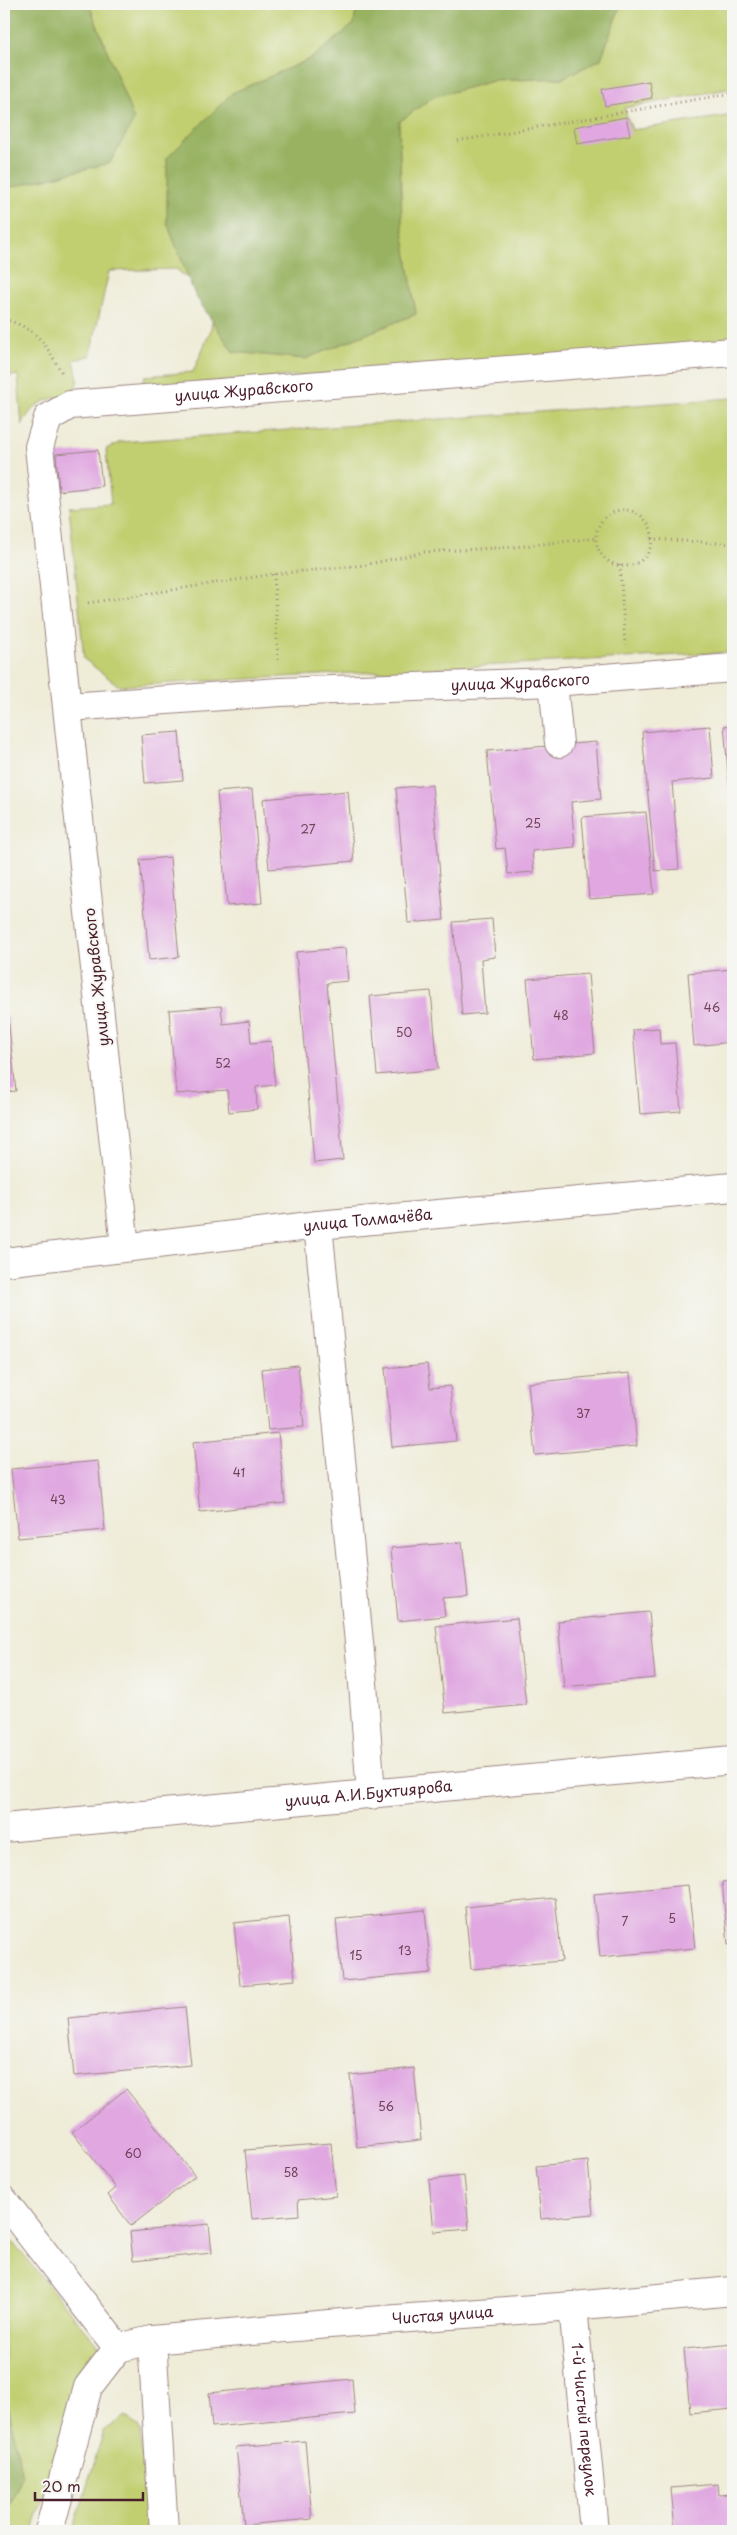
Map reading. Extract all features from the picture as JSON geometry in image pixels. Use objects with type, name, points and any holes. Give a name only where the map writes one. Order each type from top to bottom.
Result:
[{"type":"street","name":"улица Журавского","points":[[125,1247],[69,707],[39,447],[48,418],[70,406],[733,352]]},
{"type":"street","name":"улица Журавского","points":[[69,707],[280,692],[553,682],[733,668]]},
{"type":"street","points":[[553,682],[559,743]]},
{"type":"street","name":"улица Толмачёва","points":[[4,1262],[318,1225],[733,1187]]},
{"type":"street","points":[[318,1225],[363,1683],[371,1794]]},
{"type":"street","name":"улица А.И.Бухтиярова","points":[[4,1828],[733,1760]]},
{"type":"street","points":[[4,2201],[118,2348],[88,2387],[49,2531]]},
{"type":"street","name":"Чистая улица","points":[[118,2348],[152,2340],[329,2324],[573,2306],[733,2291]]},
{"type":"street","name":"1-й Чистый переулок","points":[[573,2306],[594,2531]]},
{"type":"street","points":[[152,2340],[164,2531]]},
{"type":"path","points":[[458,141],[733,93]]},
{"type":"path","points":[[4,319],[22,324],[44,343],[62,374],[70,406]]},
{"type":"path","points":[[624,509],[635,512],[644,518],[651,528],[651,539],[650,550],[644,559],[634,565],[612,564],[603,558],[597,549],[597,526],[604,517],[613,511],[624,509]]},
{"type":"path","points":[[58,609],[274,574],[365,565],[424,552],[514,547],[597,538]]},
{"type":"path","points":[[651,539],[733,544]]},
{"type":"path","points":[[620,565],[627,675]]},
{"type":"path","points":[[274,574],[280,692]]},
{"type":"green space","points":[[4,4],[733,4],[733,88],[624,108],[632,130],[733,115],[733,344],[142,387],[145,376],[193,372],[210,332],[215,309],[201,289],[176,269],[109,271],[90,356],[74,360],[78,380],[72,394],[42,402],[31,411],[22,425],[18,375],[4,377]]},
{"type":"green space","points":[[4,4],[89,4],[134,120],[110,163],[4,189]]},
{"type":"green space","points":[[357,4],[621,4],[601,59],[563,78],[493,81],[433,97],[399,122],[402,223],[416,314],[305,359],[233,352],[195,295],[167,223],[167,158],[232,93],[312,58],[354,24]]},
{"type":"green space","points":[[733,398],[733,652],[119,686],[84,659],[69,507],[111,504],[106,449],[121,442]]},
{"type":"green space","points":[[4,2232],[102,2350],[79,2380],[33,2531],[4,2531]]},
{"type":"green space","points":[[4,2384],[22,2477],[4,2519]]},
{"type":"green space","points":[[126,2416],[140,2428],[147,2531],[73,2531],[104,2431]]},
{"type":"building","points":[[649,81],[652,98],[605,106],[602,89]]},
{"type":"building","points":[[626,117],[630,135],[577,144],[574,127]]},
{"type":"building","points":[[98,450],[102,486],[59,491],[56,454]]},
{"type":"building","points":[[733,725],[733,791],[730,792],[724,726]]},
{"type":"building","points":[[710,726],[714,778],[672,782],[679,869],[655,871],[642,732]]},
{"type":"building","points":[[179,732],[183,780],[145,783],[141,735]]},
{"type":"building","points":[[596,742],[601,799],[571,802],[575,847],[532,851],[534,872],[508,874],[505,848],[496,849],[487,751]]},
{"type":"building","points":[[432,785],[444,920],[408,923],[396,788]]},
{"type":"building","points":[[252,789],[262,903],[227,906],[217,792]]},
{"type":"building","points":[[348,791],[354,861],[269,869],[263,799]]},
{"type":"building","points":[[646,812],[654,894],[589,899],[582,817]]},
{"type":"building","points":[[170,857],[179,957],[149,960],[140,860]]},
{"type":"building","points":[[492,919],[495,957],[481,959],[485,1013],[462,1015],[453,922]]},
{"type":"building","points":[[345,948],[348,981],[327,983],[343,1160],[314,1163],[296,952]]},
{"type":"building","points":[[733,969],[733,1042],[694,1046],[688,973]]},
{"type":"building","points":[[588,974],[595,1053],[534,1059],[527,979]]},
{"type":"building","points":[[431,991],[438,1069],[377,1075],[370,996]]},
{"type":"building","points":[[221,1006],[223,1024],[249,1021],[251,1043],[271,1041],[275,1085],[256,1087],[257,1109],[229,1112],[227,1090],[176,1094],[169,1010]]},
{"type":"building","points":[[4,1017],[8,1017],[16,1091],[4,1092]]},
{"type":"building","points":[[659,1028],[660,1044],[675,1043],[681,1111],[640,1114],[633,1030]]},
{"type":"building","points":[[427,1364],[430,1388],[450,1386],[456,1441],[392,1447],[385,1368]]},
{"type":"building","points":[[298,1365],[304,1427],[268,1430],[262,1369]]},
{"type":"building","points":[[630,1373],[637,1446],[535,1455],[528,1383]]},
{"type":"building","points":[[278,1433],[285,1503],[200,1512],[193,1442]]},
{"type":"building","points":[[98,1461],[105,1530],[18,1538],[11,1469]]},
{"type":"building","points":[[462,1542],[468,1596],[443,1598],[445,1616],[398,1621],[391,1548]]},
{"type":"building","points":[[649,1612],[655,1678],[564,1687],[558,1621]]},
{"type":"building","points":[[517,1618],[526,1705],[445,1713],[436,1626]]},
{"type":"building","points":[[733,1881],[733,1944],[728,1945],[722,1882]]},
{"type":"building","points":[[688,1885],[695,1948],[600,1957],[594,1894]]},
{"type":"building","points":[[555,1898],[562,1961],[471,1969],[465,1907]]},
{"type":"building","points":[[425,1910],[431,1973],[342,1981],[336,1919]]},
{"type":"building","points":[[289,1917],[295,1980],[240,1985],[234,1923]]},
{"type":"building","points":[[185,2007],[191,2065],[74,2076],[68,2018]]},
{"type":"building","points":[[414,2068],[421,2140],[357,2147],[350,2075]]},
{"type":"building","points":[[126,2089],[195,2176],[131,2226],[108,2195],[116,2188],[72,2132]]},
{"type":"building","points":[[331,2143],[336,2196],[298,2200],[299,2215],[252,2219],[245,2150]]},
{"type":"building","points":[[588,2161],[593,2214],[541,2219],[536,2166]]},
{"type":"building","points":[[464,2176],[469,2229],[434,2232],[429,2180]]},
{"type":"building","points":[[209,2224],[212,2253],[133,2261],[130,2232]]},
{"type":"building","points":[[733,2344],[733,2409],[690,2413],[684,2349]]},
{"type":"building","points":[[352,2379],[355,2414],[212,2427],[209,2393]]},
{"type":"building","points":[[305,2441],[312,2519],[244,2525],[236,2447]]},
{"type":"building","points":[[718,2484],[719,2495],[733,2494],[733,2531],[675,2531],[671,2488]]}]
